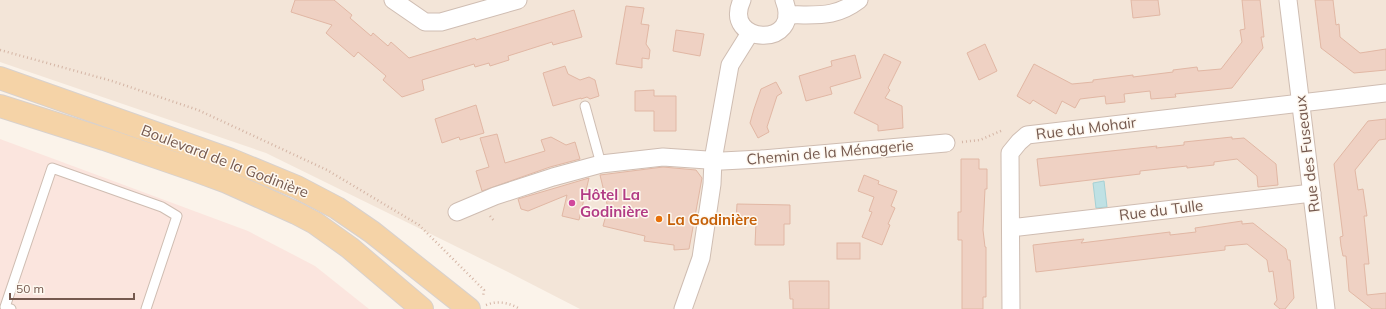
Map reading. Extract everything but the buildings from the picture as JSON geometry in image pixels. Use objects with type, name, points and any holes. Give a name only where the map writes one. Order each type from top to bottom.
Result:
[{"type":"main road","name":"Boulevard de la Godinière","points":[[0,78],[229,159],[297,187],[337,208],[476,308]]},
{"type":"main road","name":"Boulevard de la Godinière","points":[[0,106],[104,139],[197,171],[227,182],[296,213],[315,223],[350,248],[422,309]]},
{"type":"street","points":[[393,0],[425,22],[441,22],[518,0]]},
{"type":"street","points":[[741,0],[739,15],[745,28],[758,36],[766,36],[774,34],[785,23],[786,8],[831,14],[845,9],[859,0]]},
{"type":"street","name":"Rue des Fuseaux","points":[[1288,0],[1326,309]]},
{"type":"street","points":[[683,309],[701,258],[712,184],[713,160],[730,65],[750,32]]},
{"type":"street","name":"Rue du Mohair","points":[[1011,309],[1010,153],[1027,135],[1386,93]]},
{"type":"street","name":"Chemin de la Ménagerie","points":[[457,212],[496,196],[553,177],[600,164],[663,157],[713,160],[762,159],[946,143]]},
{"type":"street","name":"Rue du Tulle","points":[[1011,226],[1018,227],[1312,193]]},
{"type":"lane","points":[[585,106],[600,164]]},
{"type":"lane","points":[[11,309],[5,307],[52,168],[162,207],[177,216],[146,309]]},
{"type":"path","points":[[946,143],[980,140],[1003,130]]},
{"type":"path","points":[[476,308],[497,302],[520,309]]},
{"type":"shaded area","points":[[0,0],[1386,0],[1386,309],[580,309],[266,153],[0,62]]},
{"type":"shaded area","points":[[0,139],[248,231],[315,266],[369,309],[0,309]]},
{"type":"water","points":[[1104,181],[1107,207],[1096,208],[1093,183]]},
{"type":"place","name":"Hôtel La Godinière","points":[[572,203]]},
{"type":"place","name":"La Godinière","points":[[659,219]]}]
